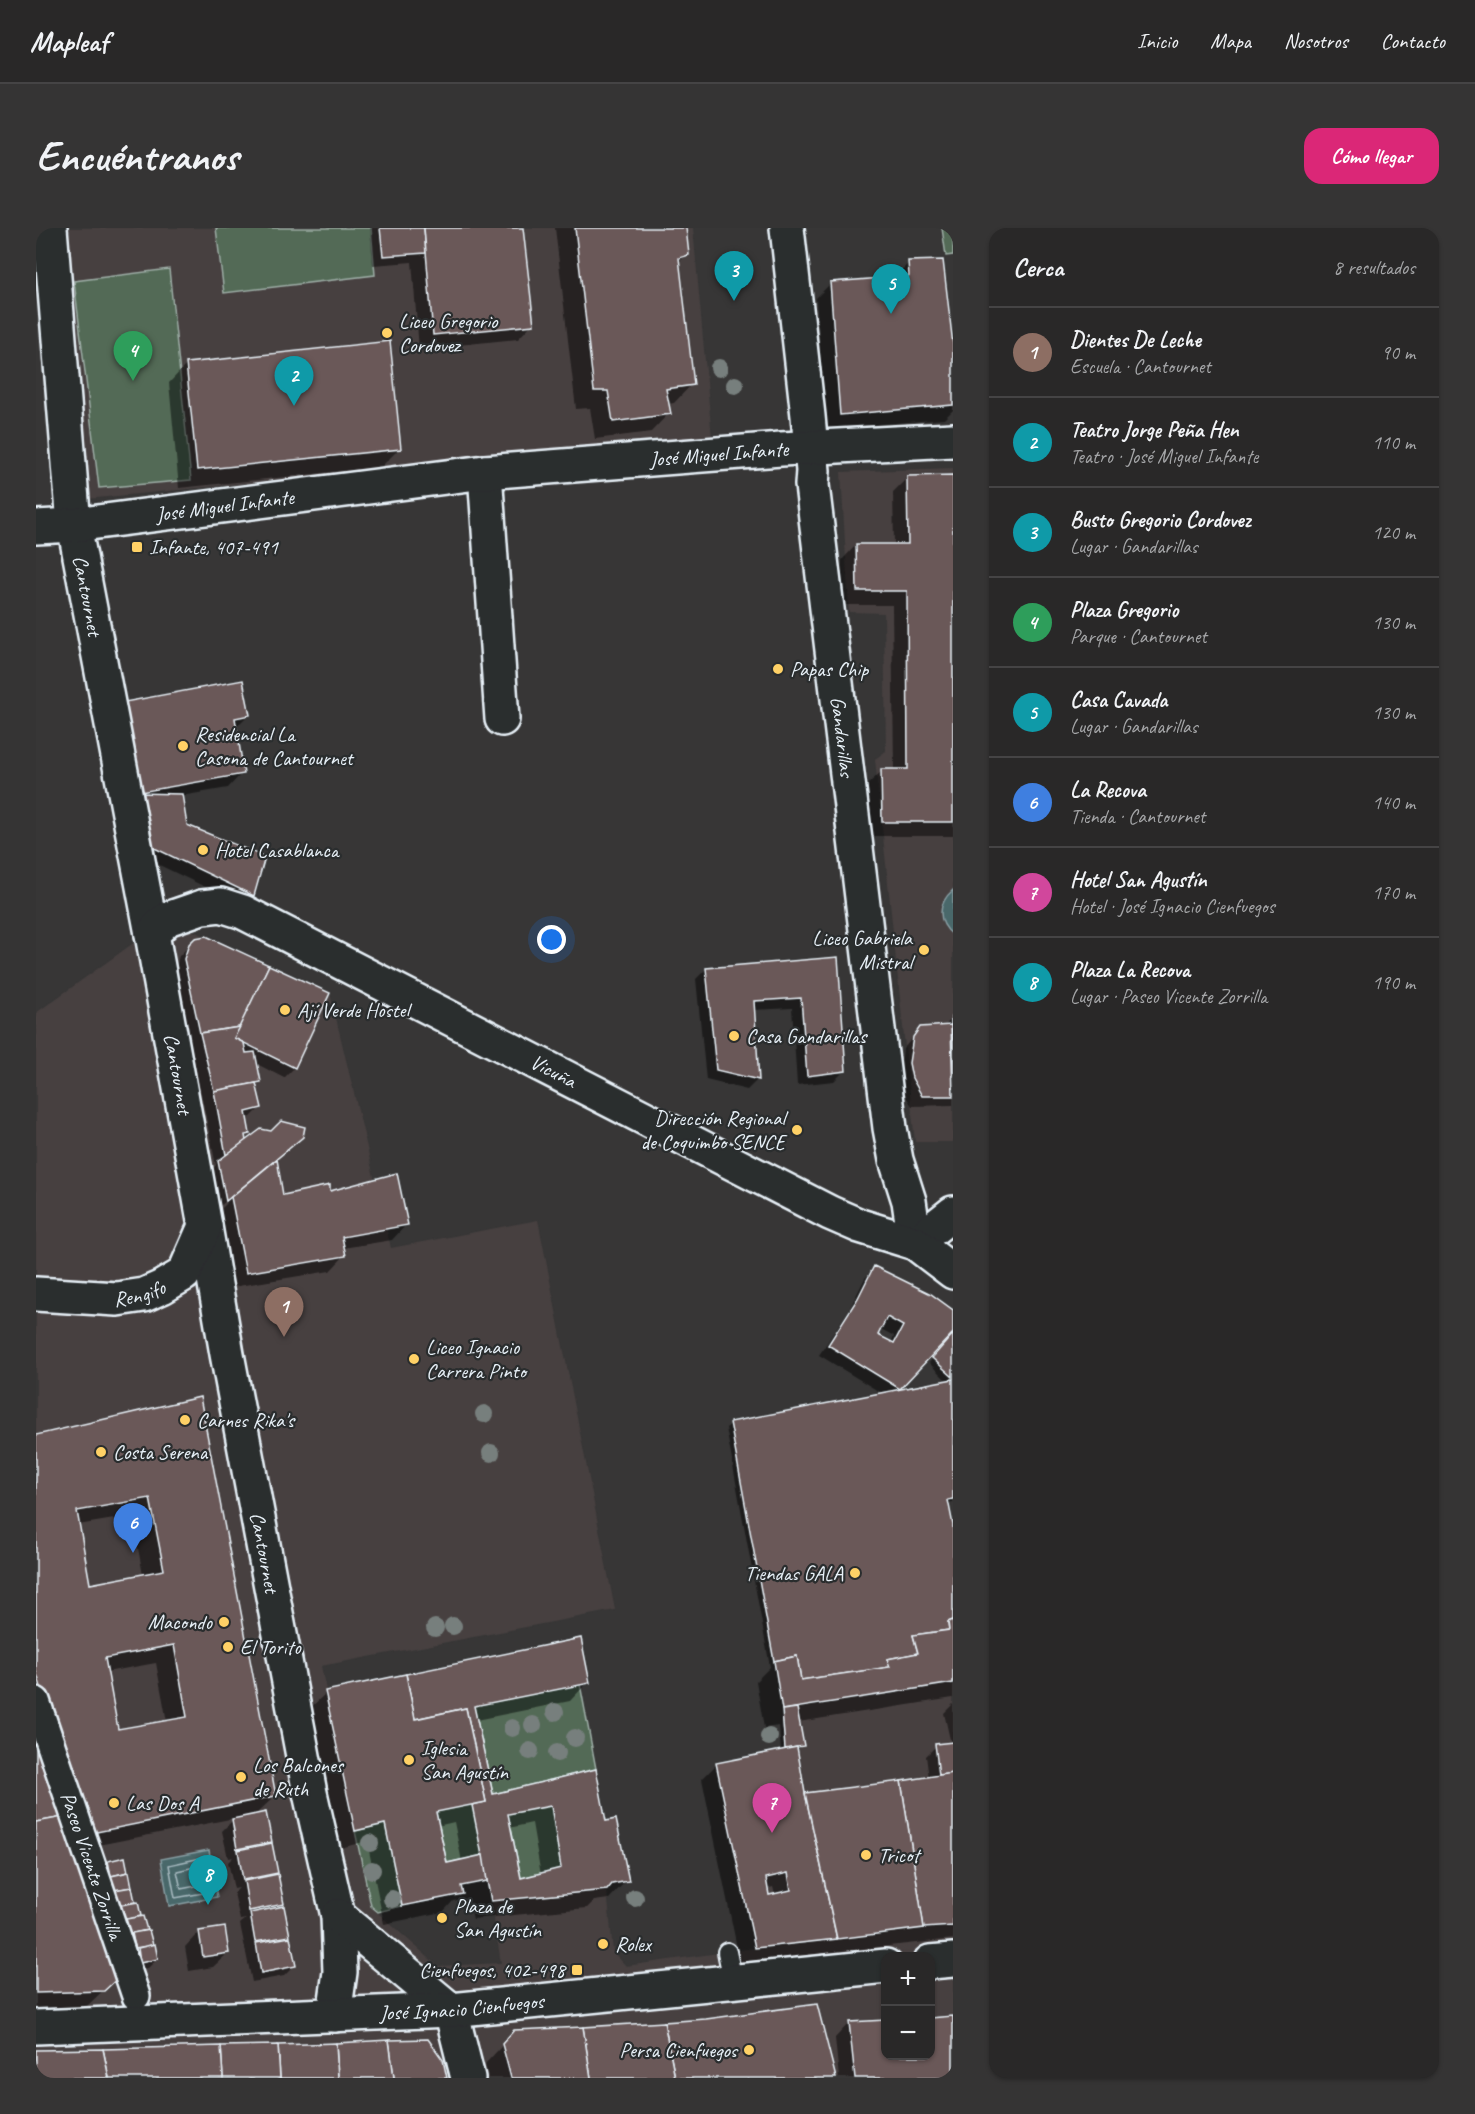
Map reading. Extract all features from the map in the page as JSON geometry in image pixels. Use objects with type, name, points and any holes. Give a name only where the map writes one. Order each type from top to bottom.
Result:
[{"type":"street","name":"Cantournet","points":[[50,228],[74,525],[152,934],[228,1363],[310,1793],[338,1916],[340,1972],[334,2015]]},
{"type":"street","name":"Gandarillas","points":[[787,228],[814,496],[890,1128],[896,1160],[909,1201],[915,1243]]},
{"type":"street","name":"José Miguel Infante","points":[[36,527],[74,525],[485,472],[810,447],[953,440]]},
{"type":"street","points":[[485,472],[501,719]]},
{"type":"street","name":"Vicuña","points":[[152,934],[166,919],[202,907],[221,905],[243,912],[830,1213],[860,1226],[915,1243],[953,1272]]},
{"type":"street","points":[[915,1243],[953,1213]]},
{"type":"street","name":"Rengifo","points":[[36,1294],[117,1299],[144,1294],[162,1287],[184,1274],[205,1226]]},
{"type":"street","name":"Paseo Vicente Zorrilla","points":[[36,1701],[136,1996]]},
{"type":"street","points":[[338,1916],[451,2010],[468,2078]]},
{"type":"street","points":[[935,1962],[953,1960]]},
{"type":"street","name":"José Ignacio Cienfuegos","points":[[36,2027],[451,2010],[730,1967],[881,1966]]},
{"type":"shaded area","name":"Liceo Gregorio Cordovez","points":[[63,228],[693,228],[712,438],[86,499]]},
{"type":"shaded area","name":"Liceo Gabriela Mistral","points":[[953,468],[953,1142],[915,1142],[875,759],[886,751],[884,613],[849,612],[841,472]]},
{"type":"shaded area","points":[[167,919],[330,993],[391,1248],[538,1220],[615,1610],[321,1666],[371,1907],[438,1966],[501,1963],[491,1901],[607,1890],[613,1952],[626,1966],[754,1948],[716,1763],[785,1749],[782,1710],[774,1661],[953,1620],[953,2078],[36,2078],[36,1013]]},
{"type":"green space","points":[[216,228],[371,228],[375,275],[224,293]]},
{"type":"green space","points":[[942,228],[953,228],[953,255],[946,256]]},
{"type":"green space","points":[[169,269],[191,480],[99,488],[74,281]]},
{"type":"green space","points":[[580,1684],[596,1769],[493,1794],[474,1706]]},
{"type":"green space","points":[[472,1805],[483,1855],[447,1863],[436,1812]]},
{"type":"green space","points":[[551,1806],[561,1868],[521,1878],[508,1814]]},
{"type":"green space","points":[[385,1824],[402,1906],[378,1912],[371,1906],[355,1831]]},
{"type":"water","points":[[953,890],[953,935],[944,924],[941,913],[944,901]]},
{"type":"water","points":[[209,1850],[217,1897],[169,1906],[161,1859]]},
{"type":"building","points":[[380,228],[424,228],[426,253],[383,256]]},
{"type":"building","points":[[424,228],[523,228],[534,325],[433,335]]},
{"type":"building","points":[[575,228],[686,228],[689,255],[679,258],[694,385],[666,389],[671,414],[613,422],[608,391],[594,391]]},
{"type":"building","points":[[943,260],[953,345],[953,405],[840,415],[830,282],[909,276],[908,261]]},
{"type":"building","points":[[390,341],[401,449],[197,470],[186,363]]},
{"type":"building","points":[[953,475],[953,822],[882,822],[881,769],[908,769],[907,591],[857,591],[856,544],[908,544],[907,476]]},
{"type":"building","name":"Residencial La Casona de Cantournet","points":[[243,680],[250,715],[235,718],[244,774],[135,793],[119,703]]},
{"type":"building","name":"Hotel Casablanca","points":[[135,793],[182,794],[187,825],[265,857],[254,896],[144,843]]},
{"type":"building","points":[[206,936],[269,965],[240,1027],[200,1033],[184,959],[189,944],[195,938]]},
{"type":"building","name":"Casa Gandarillas","points":[[838,957],[846,1071],[807,1076],[801,998],[754,1001],[759,1080],[716,1070],[706,968]]},
{"type":"building","name":"Ají Verde Hostel","points":[[269,965],[330,993],[295,1068],[234,1038]]},
{"type":"building","points":[[951,1017],[953,1017],[953,1076],[952,1076]]},
{"type":"building","points":[[951,1025],[953,1096],[922,1096],[912,1078],[909,1063],[913,1037],[920,1027]]},
{"type":"building","points":[[240,1027],[234,1038],[244,1043],[246,1053],[255,1052],[261,1082],[214,1091],[200,1033]]},
{"type":"building","points":[[256,1083],[262,1108],[246,1112],[250,1134],[245,1135],[246,1141],[226,1155],[214,1091]]},
{"type":"building","points":[[281,1121],[305,1127],[303,1137],[226,1201],[218,1161],[261,1129],[271,1131]]},
{"type":"building","points":[[277,1159],[283,1195],[330,1185],[330,1191],[397,1173],[408,1225],[342,1237],[346,1256],[246,1273],[231,1197]]},
{"type":"building","points":[[874,1266],[931,1294],[953,1310],[953,1333],[900,1389],[828,1345],[858,1298]],"holes":[[[887,1317],[903,1326],[894,1343],[878,1335]]]},
{"type":"building","points":[[953,1334],[953,1377],[932,1358]]},
{"type":"building","name":"Tiendas GALA","points":[[953,1379],[953,1499],[948,1500],[953,1525],[953,1620],[948,1622],[949,1630],[913,1635],[918,1653],[887,1659],[890,1667],[801,1680],[797,1656],[774,1661],[730,1422]]},
{"type":"building","points":[[200,1397],[276,1796],[87,1834],[36,1671],[36,1435]],"holes":[[[150,1498],[164,1570],[90,1584],[77,1511]],[[174,1645],[187,1717],[118,1729],[105,1658]]]},
{"type":"building","points":[[953,1620],[953,1683],[782,1710],[774,1661],[797,1656],[801,1680],[890,1667],[887,1659],[918,1653],[913,1635],[949,1630],[948,1622]]},
{"type":"building","points":[[581,1638],[590,1683],[474,1706],[493,1794],[596,1769],[606,1821],[616,1819],[629,1881],[612,1884],[607,1890],[491,1901],[472,1805],[486,1802],[466,1708],[415,1719],[406,1674]],"holes":[[[551,1806],[561,1868],[521,1878],[508,1814]]]},
{"type":"building","name":"Iglesia San Agustín","points":[[406,1674],[415,1719],[466,1708],[486,1802],[436,1812],[447,1863],[483,1855],[487,1881],[461,1886],[463,1894],[402,1906],[385,1824],[355,1831],[325,1691]]},
{"type":"building","points":[[797,1708],[804,1746],[785,1749],[782,1710]]},
{"type":"building","points":[[36,1734],[63,1817],[36,1822]]},
{"type":"building","points":[[953,1742],[953,1773],[939,1775],[935,1744]]},
{"type":"building","points":[[797,1747],[837,1939],[755,1948],[716,1763]],"holes":[[[788,1873],[791,1890],[769,1895],[766,1878]]]},
{"type":"building","points":[[953,1773],[953,1926],[924,1928],[901,1781]]},
{"type":"building","name":"Tricot","points":[[901,1781],[924,1928],[837,1939],[805,1793]]},
{"type":"building","points":[[266,1812],[272,1842],[237,1849],[232,1819]]},
{"type":"building","points":[[63,1817],[119,1977],[104,1991],[36,1993],[36,1822]]},
{"type":"building","points":[[272,1843],[278,1873],[243,1880],[238,1850]]},
{"type":"building","points":[[125,1857],[128,1872],[111,1876],[108,1861]]},
{"type":"building","points":[[129,1872],[132,1887],[114,1890],[111,1876]]},
{"type":"building","points":[[278,1874],[284,1904],[249,1911],[244,1881]]},
{"type":"building","points":[[132,1887],[135,1902],[118,1905],[114,1890]]},
{"type":"building","points":[[138,1902],[141,1916],[123,1920],[121,1905]]},
{"type":"building","points":[[284,1906],[290,1936],[255,1942],[250,1913]]},
{"type":"building","points":[[143,1916],[147,1930],[129,1934],[126,1919]]},
{"type":"building","points":[[225,1927],[229,1953],[203,1957],[199,1931]]},
{"type":"building","points":[[149,1930],[153,1945],[135,1948],[132,1933]]},
{"type":"building","points":[[290,1937],[296,1966],[261,1973],[256,1943]]},
{"type":"building","points":[[155,1944],[158,1959],[140,1963],[138,1948]]},
{"type":"building","name":"Persa Cienfuegos","points":[[817,2004],[836,2078],[675,2078],[664,2022],[706,2019]]},
{"type":"building","points":[[953,2016],[953,2078],[855,2078],[849,2022],[881,2020],[881,2060],[935,2060],[935,2018]]},
{"type":"building","points":[[664,2022],[675,2078],[591,2078],[583,2027]]},
{"type":"building","points":[[583,2027],[591,2078],[511,2078],[502,2044],[514,2030]]},
{"type":"building","points":[[428,2039],[443,2060],[447,2078],[394,2078],[389,2040]]},
{"type":"building","points":[[389,2040],[394,2078],[338,2078],[336,2043]]},
{"type":"building","points":[[336,2043],[338,2078],[280,2078],[278,2045]]},
{"type":"building","points":[[278,2045],[280,2078],[223,2078],[221,2046]]},
{"type":"building","points":[[221,2046],[223,2078],[109,2078],[103,2049]]},
{"type":"building","points":[[103,2049],[109,2078],[36,2078],[36,2050]]},
{"type":"place","name":"Busto Gregorio Cordovez","points":[[734,301]]},
{"type":"place","name":"Casa Cavada","points":[[891,314]]},
{"type":"place","name":"Liceo Gregorio Cordovez","points":[[387,333]]},
{"type":"place","name":"Plaza Gregorio","points":[[133,381]]},
{"type":"place","name":"Teatro Jorge Peña Hen","points":[[294,406]]},
{"type":"place","name":"Infante, 407-491","points":[[137,547]]},
{"type":"place","name":"Papas Chip","points":[[778,669]]},
{"type":"place","name":"Residencial La Casona de Cantournet","points":[[183,746]]},
{"type":"place","name":"Hotel Casablanca","points":[[203,850]]},
{"type":"place","name":"Liceo Gabriela Mistral","points":[[924,950]]},
{"type":"place","name":"Ají Verde Hostel","points":[[285,1010]]},
{"type":"place","name":"Casa Gandarillas","points":[[734,1036]]},
{"type":"place","name":"Dirección Regional de Coquimbo SENCE","points":[[797,1130]]},
{"type":"place","name":"Dientes De Leche","points":[[284,1337]]},
{"type":"place","name":"Liceo Ignacio Carrera Pinto","points":[[414,1359]]},
{"type":"place","name":"Carnes Rika's","points":[[185,1420]]},
{"type":"place","name":"Costa Serena","points":[[101,1452]]},
{"type":"place","name":"La Recova","points":[[133,1553]]},
{"type":"place","name":"Tiendas GALA","points":[[855,1573]]},
{"type":"place","name":"Macondo","points":[[224,1622]]},
{"type":"place","name":"El Torito","points":[[228,1647]]},
{"type":"place","name":"Iglesia San Agustín","points":[[409,1760]]},
{"type":"place","name":"Los Balcones de Ruth","points":[[241,1777]]},
{"type":"place","name":"Las Dos A","points":[[114,1803]]},
{"type":"place","name":"Hotel San Agustín","points":[[772,1833]]},
{"type":"place","name":"Tricot","points":[[866,1855]]},
{"type":"place","name":"Plaza La Recova","points":[[208,1905]]},
{"type":"place","name":"Plaza de San Agustín","points":[[442,1918]]},
{"type":"place","name":"Rolex","points":[[603,1944]]},
{"type":"place","name":"Cienfuegos, 402-498","points":[[577,1970]]},
{"type":"place","name":"Persa Cienfuegos","points":[[749,2050]]}]
